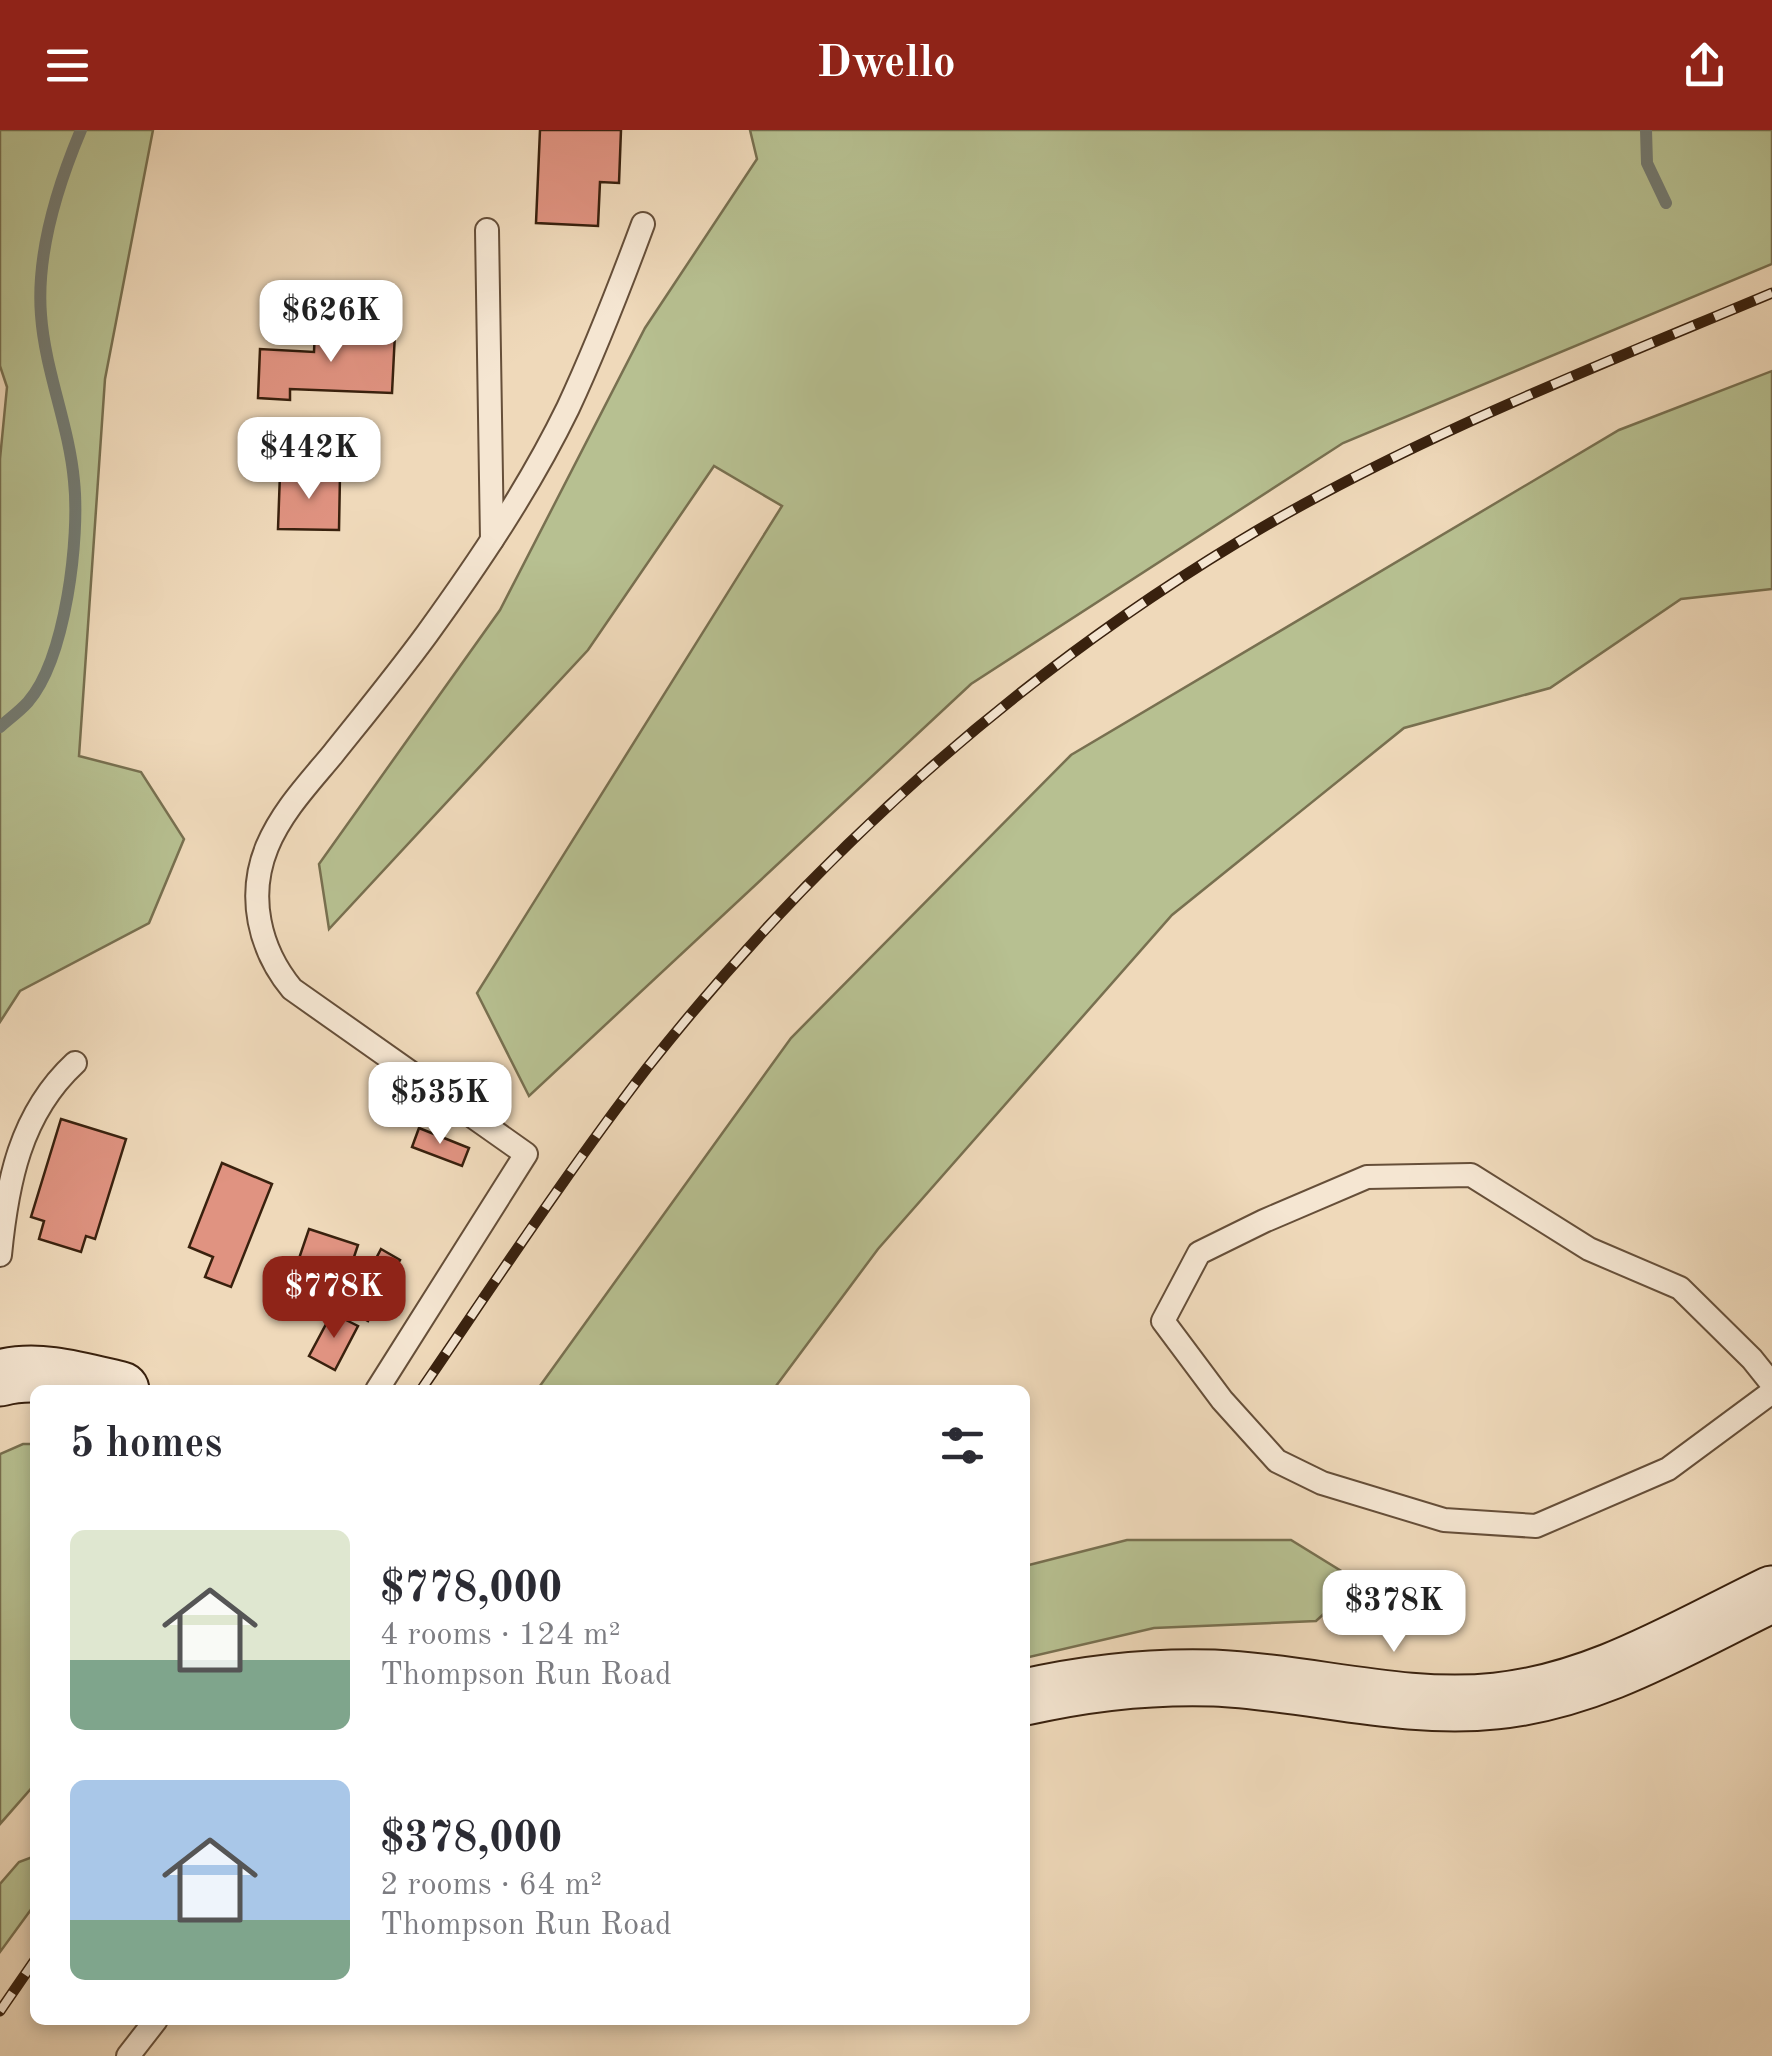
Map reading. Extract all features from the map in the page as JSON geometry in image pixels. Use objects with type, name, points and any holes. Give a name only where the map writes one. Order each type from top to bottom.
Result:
[{"type":"street","points":[[0,1378],[14,1374],[73,1378],[101,1385]]},
{"type":"street","points":[[1030,1696],[1136,1679],[1216,1678],[1430,1702],[1494,1701],[1544,1693],[1633,1664],[1772,1594]]},
{"type":"lane","points":[[380,1385],[526,1154],[292,989],[274,967],[258,922],[258,893],[266,850],[282,816],[400,671],[492,543],[567,410],[615,301],[643,224]]},
{"type":"lane","points":[[488,230],[492,543]]},
{"type":"lane","points":[[0,1255],[8,1194],[23,1140],[52,1085],[74,1063]]},
{"type":"lane","points":[[1772,1384],[1680,1288],[1589,1249],[1471,1176],[1368,1177],[1264,1221],[1199,1253],[1163,1321],[1222,1400],[1278,1461],[1322,1483],[1444,1520],[1536,1526],[1668,1469],[1772,1392]]},
{"type":"lane","points":[[128,2056],[152,2025]]},
{"type":"green space","points":[[0,130],[153,130],[105,379],[79,756],[141,772],[184,839],[149,923],[20,991],[0,1022],[0,459],[7,387],[0,366]]},
{"type":"green space","points":[[750,130],[1772,130],[1772,264],[1343,443],[971,684],[529,1096],[477,993],[782,506],[714,466],[588,650],[329,929],[319,864],[500,610],[645,328],[757,159]]},
{"type":"green space","points":[[1772,371],[1772,589],[1681,599],[1550,688],[1404,728],[1172,915],[878,1249],[777,1385],[541,1385],[791,1038],[1071,755],[1619,430]]},
{"type":"green space","points":[[30,1444],[30,1790],[0,1824],[0,1454]]},
{"type":"green space","points":[[1127,1540],[1291,1540],[1359,1582],[1316,1621],[1154,1628],[1030,1657],[1030,1565]]},
{"type":"green space","points":[[30,1858],[30,1911],[0,1952],[0,1884],[19,1862]]},
{"type":"building","points":[[540,130],[621,130],[619,183],[600,182],[598,226],[536,223]]},
{"type":"building","points":[[315,329],[395,333],[392,393],[290,389],[290,400],[258,398],[260,349],[314,352]]},
{"type":"building","points":[[280,473],[340,475],[339,530],[278,529]]},
{"type":"building","points":[[61,1119],[126,1139],[95,1239],[86,1236],[81,1252],[39,1239],[44,1221],[31,1217]]},
{"type":"building","points":[[419,1128],[469,1148],[462,1166],[412,1147]]},
{"type":"building","points":[[222,1163],[272,1184],[231,1287],[205,1277],[213,1257],[189,1247]]},
{"type":"building","points":[[309,1229],[358,1245],[339,1302],[290,1285]]},
{"type":"building","points":[[381,1249],[400,1260],[368,1321],[349,1310]]},
{"type":"building","points":[[332,1313],[358,1326],[335,1370],[309,1356]]},
{"type":"waterway","points":[[0,727],[28,702],[41,682],[61,628],[72,564],[74,481],[43,336],[40,292],[50,221],[81,130]]},
{"type":"waterway","points":[[1646,130],[1647,163],[1666,203]]},
{"type":"railway","points":[[424,1385],[588,1147],[710,991],[846,846],[994,714],[1154,596],[1301,505],[1500,408],[1772,293]]},
{"type":"railway","points":[[0,2011],[30,1967]]}]
